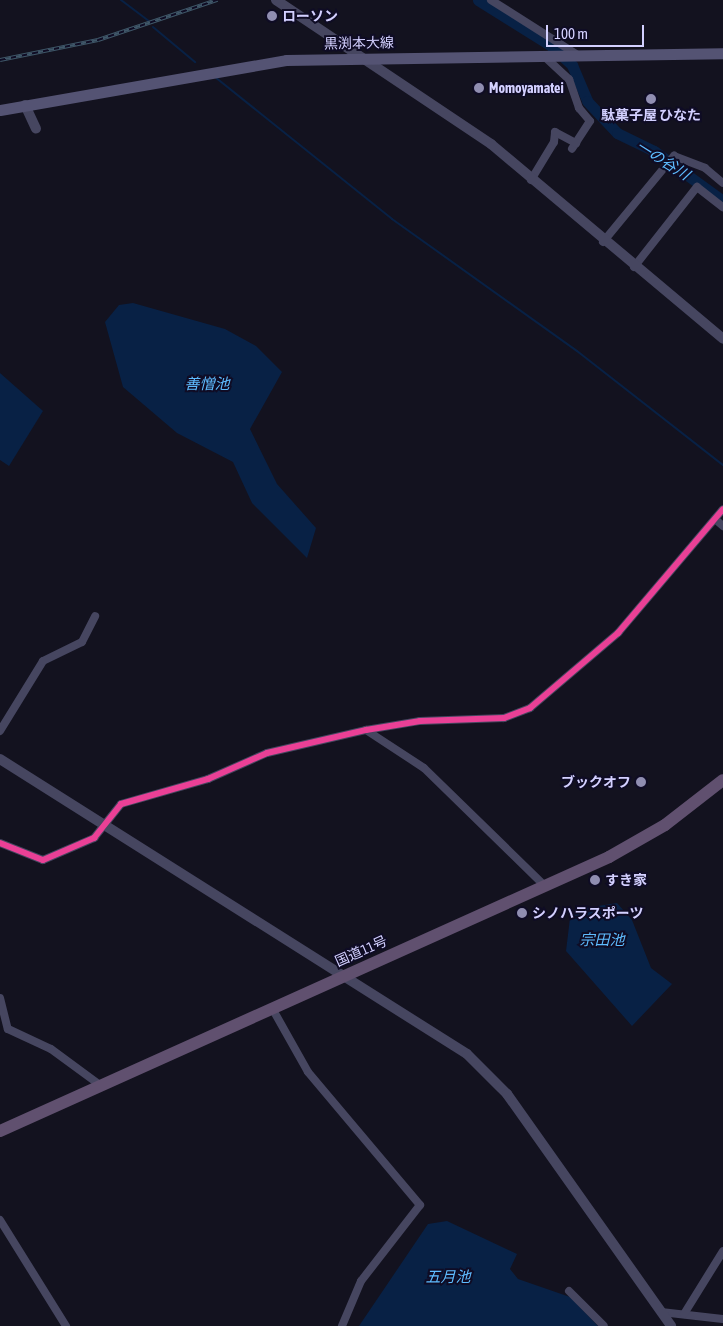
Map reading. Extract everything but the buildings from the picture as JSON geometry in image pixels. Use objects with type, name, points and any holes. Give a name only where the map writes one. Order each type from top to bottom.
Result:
[{"type":"highway","name":"国道11号","points":[[0,1131],[632,845],[723,780]]},
{"type":"main road","name":"黒渕本大線","points":[[0,110],[242,65],[361,57],[723,53]]},
{"type":"street","points":[[276,0],[361,57],[452,114],[603,242],[723,339]]},
{"type":"street","points":[[491,0],[576,54]]},
{"type":"street","points":[[531,180],[554,142],[555,132],[574,146],[590,121],[558,64],[541,54]]},
{"type":"street","points":[[25,105],[36,129]]},
{"type":"street","points":[[603,242],[674,156],[706,168],[723,184]]},
{"type":"street","points":[[634,267],[697,187],[723,207]]},
{"type":"street","points":[[0,843],[43,860],[94,838],[121,804],[208,779],[276,750],[366,730],[504,718],[530,708],[618,633],[715,520],[723,508]]},
{"type":"street","points":[[715,520],[723,526]]},
{"type":"street","points":[[0,731],[43,661],[82,642],[95,616]]},
{"type":"street","points":[[366,730],[424,768],[544,885]]},
{"type":"street","points":[[0,759],[105,823],[340,977],[432,1027],[494,1078],[671,1326]]},
{"type":"street","points":[[0,998],[8,1029],[51,1049],[100,1085]]},
{"type":"street","points":[[272,1008],[308,1072],[420,1205],[361,1281],[342,1326]]},
{"type":"street","points":[[0,1220],[66,1326]]},
{"type":"street","points":[[684,1314],[723,1251]]},
{"type":"street","points":[[569,1291],[604,1326]]},
{"type":"street","points":[[661,1312],[723,1319]]},
{"type":"water","name":"善憎池","points":[[133,303],[225,329],[256,346],[282,372],[250,429],[277,484],[316,528],[307,558],[252,503],[233,462],[177,433],[123,387],[105,322],[119,305]]},
{"type":"water","points":[[0,373],[43,411],[9,466],[0,460]]},
{"type":"water","name":"宗田池","points":[[617,903],[632,920],[651,968],[672,984],[632,1026],[566,951],[570,918],[579,909]]},
{"type":"water","name":"五月池","points":[[447,1221],[517,1254],[510,1269],[518,1279],[570,1297],[598,1326],[359,1326],[428,1224]]},
{"type":"waterway","points":[[121,0],[148,20]]},
{"type":"waterway","name":"一の谷川","points":[[478,0],[550,45],[572,65],[587,101],[617,133],[654,151],[723,201]]},
{"type":"waterway","points":[[153,27],[195,62]]},
{"type":"waterway","points":[[215,77],[392,219],[577,351],[723,465]]},
{"type":"railway","points":[[0,60],[98,40],[217,0]]},
{"type":"cycle path","points":[[0,843],[43,860],[94,838],[121,804],[208,779],[267,753],[366,730],[420,721],[504,718],[530,708],[618,633],[723,509]]},
{"type":"place","name":"ローソン","points":[[272,16]]},
{"type":"place","name":"Momoyamatei","points":[[479,88]]},
{"type":"place","name":"駄菓子屋 ひなた","points":[[651,99]]},
{"type":"place","name":"ブックオフ","points":[[641,782]]},
{"type":"place","name":"すき家","points":[[595,880]]},
{"type":"place","name":"シノハラスポーツ","points":[[522,913]]}]
